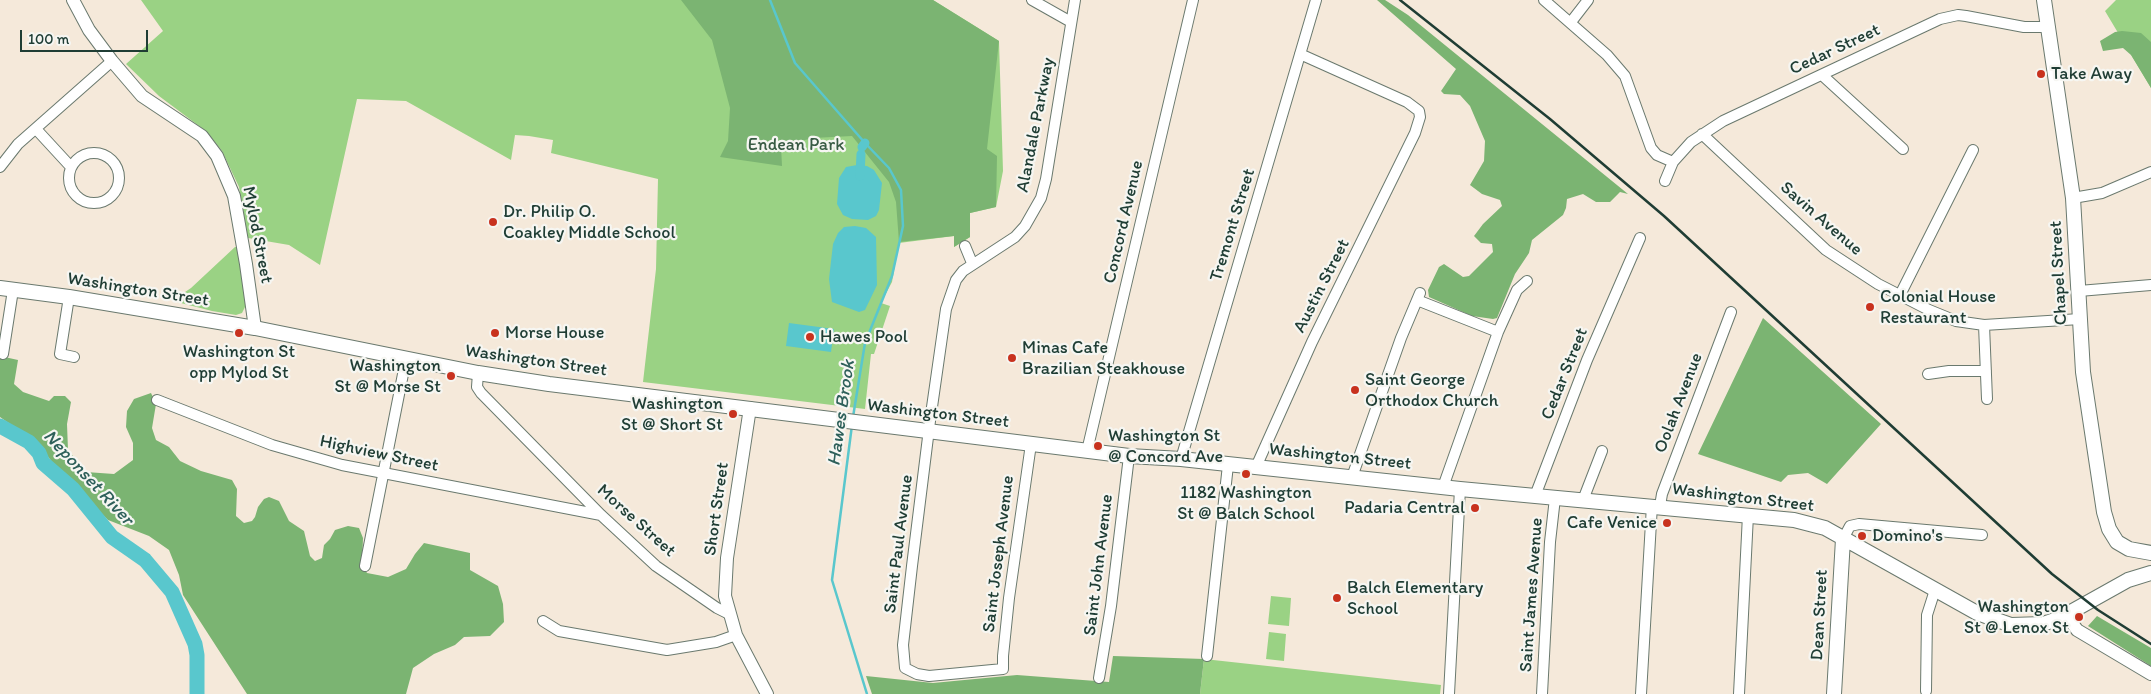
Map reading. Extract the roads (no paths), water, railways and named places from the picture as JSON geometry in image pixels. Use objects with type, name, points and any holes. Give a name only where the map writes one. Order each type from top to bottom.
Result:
[{"type":"main road","name":"Chapel Street","points":[[2044,0],[2073,198],[2085,387],[2104,512],[2109,530],[2116,542],[2129,549],[2151,554]]},
{"type":"main road","name":"Washington Street","points":[[7,289],[255,328],[478,373],[550,384],[1129,456],[1181,459],[1460,489],[1656,506],[1807,522],[1825,528],[1983,616],[2011,625],[2043,624],[2067,615],[2119,584],[2151,573]]},
{"type":"main road","name":"Dean Street","points":[[1834,694],[1843,539]]},
{"type":"street","name":"Mylod Street","points":[[73,0],[89,30],[142,96],[202,136],[217,156],[234,196],[255,328]]},
{"type":"street","points":[[1032,0],[1071,22]]},
{"type":"street","name":"Alandale Parkway","points":[[928,432],[946,309],[956,280],[972,263],[1015,237],[1025,226],[1041,198],[1046,179],[1075,0]]},
{"type":"street","name":"Concord Avenue","points":[[1087,451],[1193,0]]},
{"type":"street","name":"Tremont Street","points":[[1181,459],[1316,0]]},
{"type":"street","points":[[1544,0],[1607,55],[1625,76],[1651,148],[1658,155],[1673,162]]},
{"type":"street","points":[[1571,22],[1588,0]]},
{"type":"street","name":"Cedar Street","points":[[1665,181],[1673,162],[1691,142],[1702,134],[1748,108],[1950,17],[1966,16],[2024,27],[2048,27]]},
{"type":"street","name":"Austin Street","points":[[1256,468],[1312,342],[1415,133],[1418,121],[1419,111],[1407,102],[1300,54]]},
{"type":"street","points":[[0,167],[18,144],[112,61]]},
{"type":"street","points":[[1822,75],[1903,149]]},
{"type":"street","points":[[36,129],[71,167],[69,184],[79,198],[87,202],[104,201],[116,189],[118,173],[111,160],[104,155],[89,153],[82,156],[71,167]]},
{"type":"street","name":"Savin Avenue","points":[[1702,134],[1826,250],[1852,268],[1928,310],[1956,321],[1984,325],[2080,319]]},
{"type":"street","points":[[1900,295],[1973,150]]},
{"type":"street","points":[[2073,198],[2102,193],[2151,172]]},
{"type":"street","name":"Cedar Street","points":[[1535,496],[1587,360],[1640,238]]},
{"type":"street","points":[[966,246],[972,263]]},
{"type":"street","points":[[1443,487],[1498,332],[1517,290],[1527,281]]},
{"type":"street","points":[[2079,291],[2151,285]]},
{"type":"street","points":[[2,354],[7,289]]},
{"type":"street","points":[[1352,476],[1401,338],[1419,297],[1498,332]]},
{"type":"street","points":[[69,298],[60,354],[74,357]]},
{"type":"street","name":"Oolah Avenue","points":[[1640,694],[1656,506],[1731,312]]},
{"type":"street","points":[[1984,325],[1987,399]]},
{"type":"street","points":[[365,566],[406,359]]},
{"type":"street","points":[[1928,374],[1949,371],[1986,372]]},
{"type":"street","name":"Morse Street","points":[[478,373],[478,386],[481,393],[602,515],[656,566],[717,608],[729,614]]},
{"type":"street","name":"Highview Street","points":[[157,400],[288,450],[342,464],[602,515]]},
{"type":"street","name":"Short Street","points":[[729,614],[725,596],[725,580],[750,408]]},
{"type":"street","name":"Saint Paul Avenue","points":[[928,432],[910,586],[905,668],[917,674],[929,676],[1004,669]]},
{"type":"street","name":"Saint Joseph Avenue","points":[[1004,669],[1003,656],[1009,598],[1031,444]]},
{"type":"street","points":[[1583,500],[1602,451]]},
{"type":"street","name":"Saint John Avenue","points":[[1099,678],[1111,606],[1129,456]]},
{"type":"street","points":[[1207,656],[1228,465]]},
{"type":"street","points":[[1449,694],[1460,489]]},
{"type":"street","name":"Saint James Avenue","points":[[1542,694],[1555,498]]},
{"type":"street","points":[[1739,694],[1748,515]]},
{"type":"street","points":[[1843,539],[1850,526],[1859,524],[1982,536]]},
{"type":"street","points":[[1926,691],[1927,616],[1935,590]]},
{"type":"street","points":[[729,614],[736,634],[767,694]]},
{"type":"street","points":[[2067,615],[2077,630],[2151,674]]},
{"type":"street","points":[[543,621],[559,631],[667,650],[716,642],[736,634]]},
{"type":"water","points":[[867,166],[874,170],[882,183],[879,210],[876,216],[868,220],[852,219],[843,215],[837,204],[839,178],[846,167]]},
{"type":"water","points":[[844,227],[866,228],[876,237],[877,285],[865,310],[859,312],[832,302],[829,279],[833,244],[838,233]]},
{"type":"water","name":"Hawes Pool","points":[[789,323],[834,329],[831,352],[786,346]]},
{"type":"waterway","name":"Hawes Brook","points":[[770,0],[795,63],[889,168],[901,190],[903,226],[892,276],[865,343],[853,417]]},
{"type":"waterway","name":"Hawes Brook","points":[[862,147],[865,143]]},
{"type":"waterway","points":[[860,176],[861,154]]},
{"type":"waterway","name":"Hawes Brook","points":[[852,425],[832,580],[867,694]]},
{"type":"waterway","name":"Neponset River","points":[[0,426],[29,442],[39,453],[43,463],[73,489],[112,537],[145,560],[172,592],[195,644],[197,655],[197,694]]},
{"type":"railway","points":[[1400,0],[1550,119],[1664,216],[2052,574],[2098,610],[2151,644]]},
{"type":"place","name":"Take Away","points":[[2041,74]]},
{"type":"place","name":"Dr. Philip O. Coakley Middle School","points":[[493,222]]},
{"type":"place","name":"Colonial House Restaurant","points":[[1870,307]]},
{"type":"place","name":"Washington St opp Mylod St","points":[[239,333]]},
{"type":"place","name":"Morse House","points":[[495,333]]},
{"type":"place","name":"Hawes Pool","points":[[810,337]]},
{"type":"place","name":"Minas Cafe Brazilian Steakhouse","points":[[1012,358]]},
{"type":"place","name":"Washington St @ Morse St","points":[[451,376]]},
{"type":"place","name":"Saint George Orthodox Church","points":[[1355,390]]},
{"type":"place","name":"Washington St @ Short St","points":[[733,414]]},
{"type":"place","name":"Washington St @ Concord Ave","points":[[1098,446]]},
{"type":"place","name":"1182 Washington St @ Balch School","points":[[1246,474]]},
{"type":"place","name":"Padaria Central","points":[[1475,508]]},
{"type":"place","name":"Cafe Venice","points":[[1667,523]]},
{"type":"place","name":"Domino's","points":[[1862,536]]},
{"type":"place","name":"Balch Elementary School","points":[[1337,598]]},
{"type":"place","name":"Washington St @ Lenox St","points":[[2079,617]]},
{"type":"park label","name":"Endean Park","points":[[796,145]]}]
